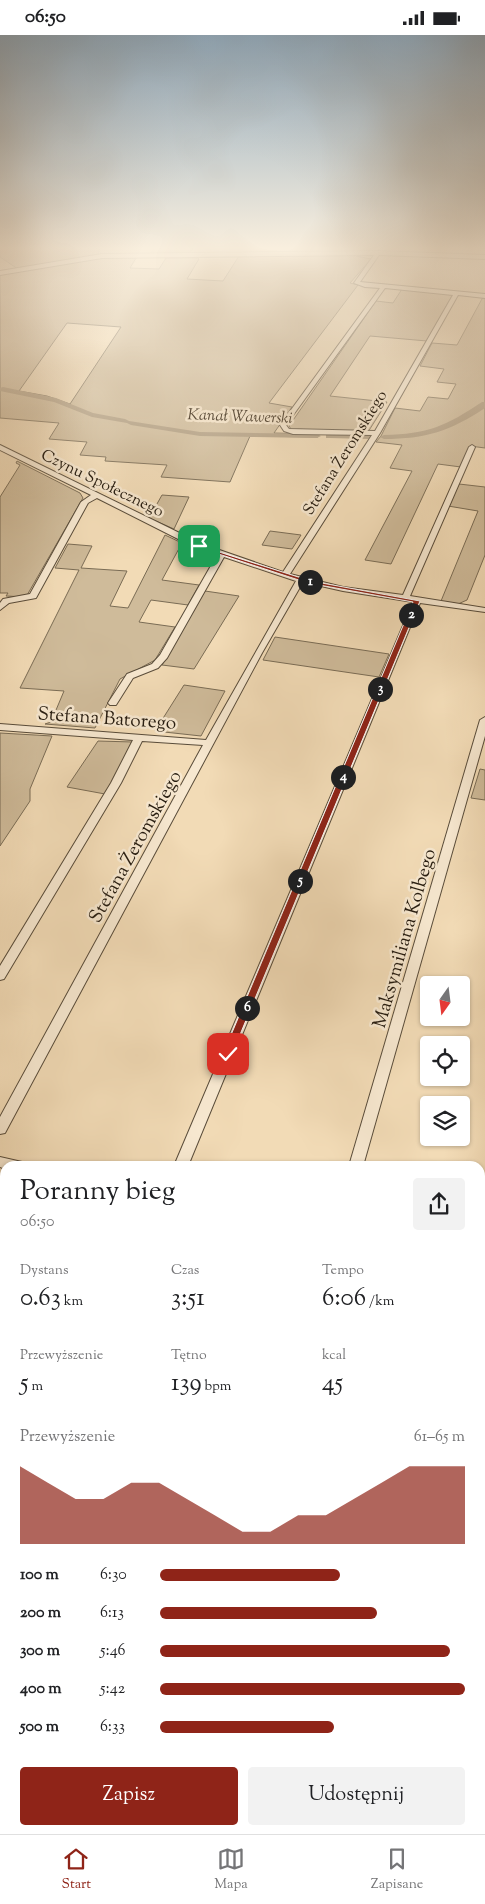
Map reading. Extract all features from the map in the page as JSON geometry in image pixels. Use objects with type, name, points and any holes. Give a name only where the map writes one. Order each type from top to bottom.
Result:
[{"type":"street","points":[[351,331],[283,425],[286,430],[293,432],[377,433]]},
{"type":"street","name":"Stefana Żeromskiego","points":[[285,575],[377,433],[435,331]]},
{"type":"street","name":"Czynu Społecznego","points":[[0,447],[95,496],[199,546],[222,554],[300,580],[417,601],[485,610]]},
{"type":"street","points":[[405,599],[472,447]]},
{"type":"street","points":[[0,608],[6,601],[33,597],[86,502],[95,496]]},
{"type":"street","points":[[113,703],[130,676],[155,666],[164,656],[222,554]]},
{"type":"street","name":"Stefana Żeromskiego","points":[[0,1129],[258,653],[300,580]]},
{"type":"street","points":[[183,1161],[417,601]]},
{"type":"street","name":"Maksymiliana Kolbego","points":[[357,1161],[485,720]]},
{"type":"street","name":"Stefana Batorego","points":[[0,727],[210,743]]},
{"type":"street","points":[[0,976],[116,783],[139,737]]},
{"type":"shaded area","points":[[0,331],[61,331],[19,391],[47,396],[70,404],[118,331],[323,331],[269,403],[292,407],[274,433],[319,434],[318,437],[250,436],[230,482],[161,477],[167,465],[105,461],[106,457],[80,455],[87,442],[49,439],[59,423],[0,418]]},
{"type":"shaded area","points":[[355,331],[433,331],[427,341],[370,336],[330,396],[387,402],[368,432],[291,429],[289,426]]},
{"type":"shaded area","points":[[465,331],[485,331],[485,448],[470,446],[461,467],[438,464],[391,564],[365,560],[412,471],[390,468],[402,445],[376,442],[395,408],[420,411],[428,397],[448,399],[456,384],[437,382],[444,369],[420,366],[432,343],[457,345]]},
{"type":"shaded area","points":[[17,461],[80,493],[83,498],[26,597],[6,596],[8,593],[0,593],[0,497],[20,465],[16,463]]},
{"type":"shaded area","points":[[459,484],[485,487],[485,555],[467,600],[458,604],[441,601],[478,511],[448,506]]},
{"type":"shaded area","points":[[162,495],[189,497],[174,529],[149,518]]},
{"type":"shaded area","points":[[270,531],[301,535],[292,549],[262,545]]},
{"type":"shaded area","points":[[165,535],[182,543],[162,580],[199,585],[188,605],[151,600],[139,622],[175,627],[155,660],[120,679],[95,728],[45,724],[51,722],[64,691],[20,688],[79,570],[55,568],[68,544],[92,546],[81,568],[127,571],[110,606],[128,608]]},
{"type":"shaded area","points":[[205,591],[239,596],[194,669],[162,665]]},
{"type":"shaded area","points":[[275,637],[389,654],[379,677],[263,660]]},
{"type":"shaded area","points":[[184,685],[225,691],[201,736],[155,731]]},
{"type":"shaded area","points":[[0,733],[52,736],[30,789],[30,801],[0,846]]},
{"type":"shaded area","points":[[98,741],[133,742],[105,794],[67,787]]},
{"type":"shaded area","points":[[480,769],[485,770],[485,800],[471,798]]},
{"type":"waterway","name":"Kanał Wawerski","points":[[3,389],[53,400]]},
{"type":"waterway","name":"Kanał Wawerski","points":[[58,402],[89,413]]},
{"type":"waterway","name":"Kanał Wawerski","points":[[384,437],[415,436],[438,431],[485,404]]},
{"type":"waterway","name":"Kanał Wawerski","points":[[95,415],[125,421]]},
{"type":"waterway","name":"Kanał Wawerski","points":[[131,423],[200,434],[317,436]]},
{"type":"waterway","name":"Kanał Wawerski","points":[[329,436],[370,437]]},
{"type":"route","points":[[199,546],[270,571],[310,582],[417,601],[228,1054]]}]
